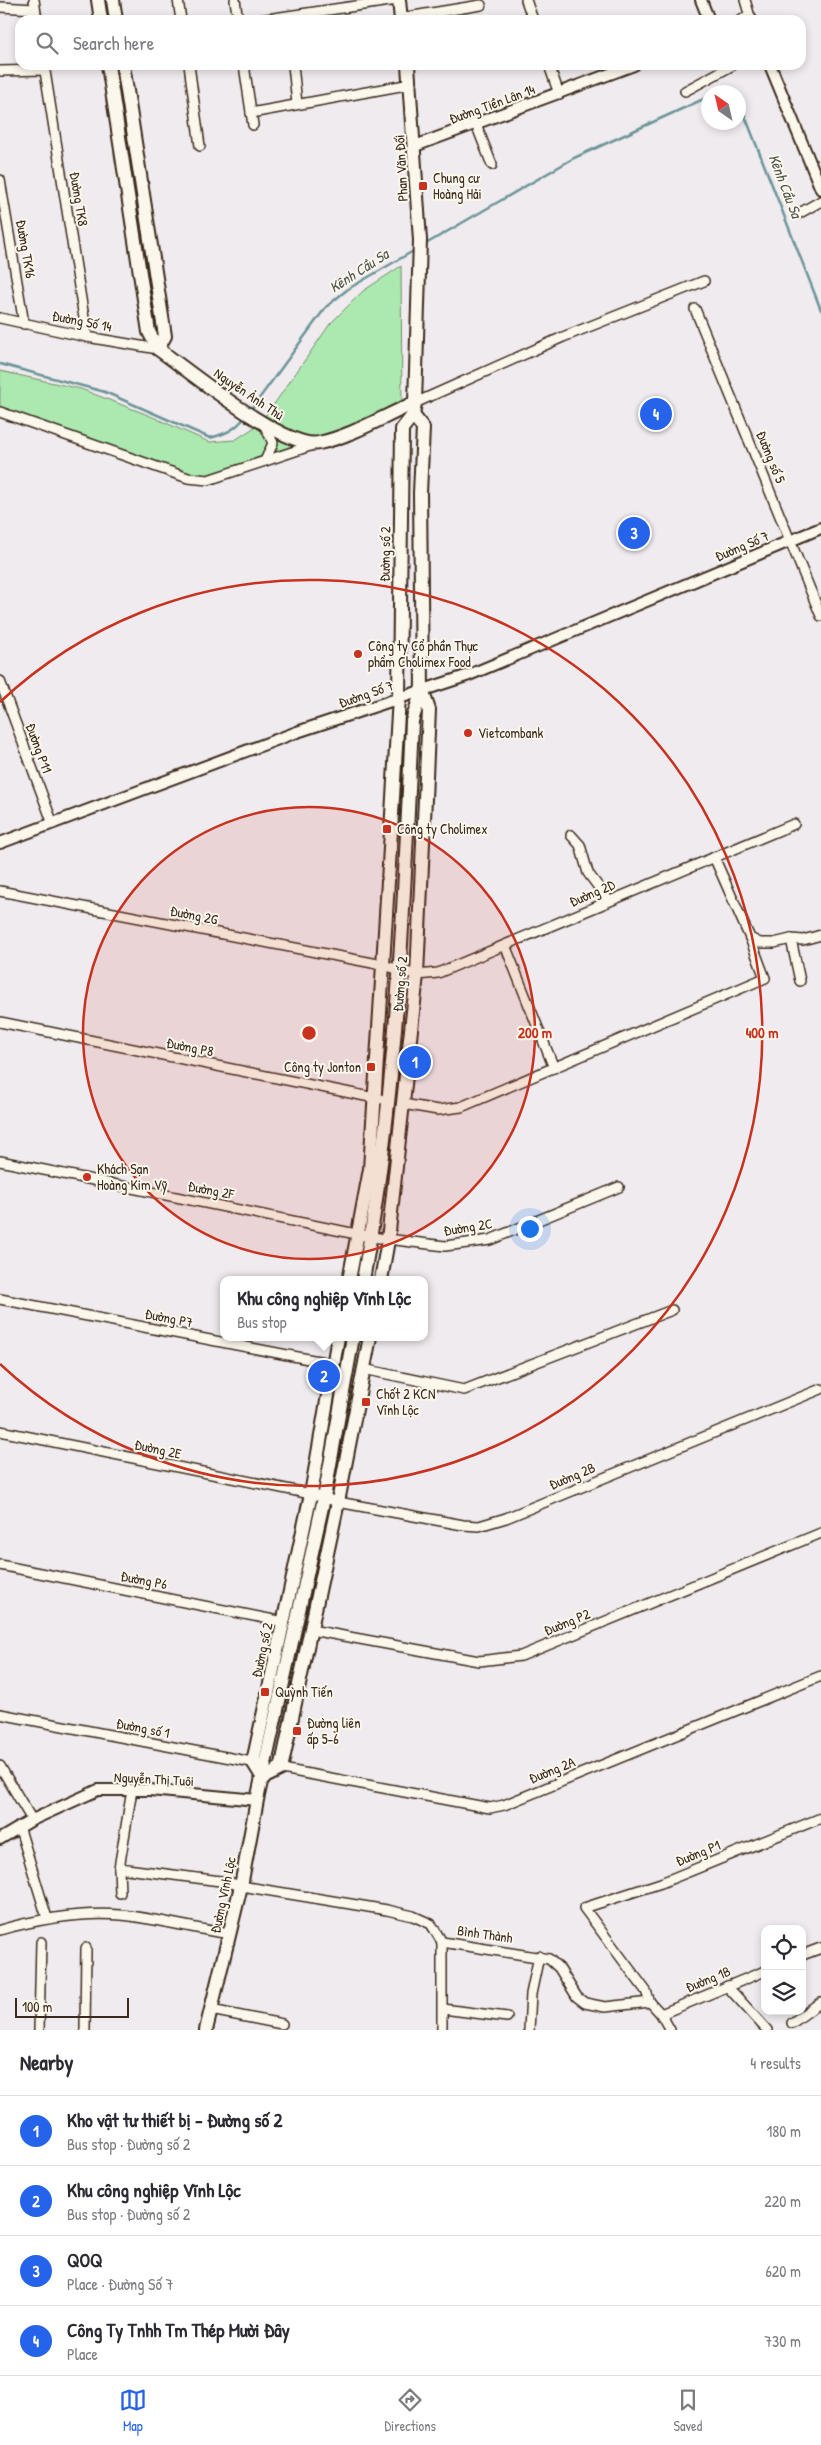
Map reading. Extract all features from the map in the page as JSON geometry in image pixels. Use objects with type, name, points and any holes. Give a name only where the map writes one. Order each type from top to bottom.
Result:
[{"type":"main road","points":[[98,0],[100,15]]},
{"type":"main road","points":[[113,0],[115,15]]},
{"type":"main road","points":[[398,0],[400,15]]},
{"type":"main road","points":[[109,70],[149,332],[158,349]]},
{"type":"main road","points":[[124,70],[165,336],[158,349]]},
{"type":"main road","name":"Phan Văn Đối","points":[[409,70],[415,146],[420,270]]},
{"type":"main road","name":"Đường số 2","points":[[382,1276],[388,1240],[417,975],[429,710],[422,690],[420,493],[422,428],[414,409],[420,270]]},
{"type":"main road","name":"Nguyễn Ảnh Thủ","points":[[158,349],[264,424],[284,435],[317,444]]},
{"type":"main road","points":[[317,444],[414,409]]},
{"type":"main road","name":"Đường số 2","points":[[350,1276],[370,1169],[399,697],[402,429],[414,409]]},
{"type":"main road","name":"Đường số 2","points":[[365,1276],[389,1101],[399,970],[412,720],[422,690]]},
{"type":"main road","points":[[399,697],[412,720]]},
{"type":"main road","name":"Đường số 2","points":[[260,1768],[284,1622],[311,1494],[337,1341]]},
{"type":"main road","name":"Đường số 2","points":[[260,1768],[324,1498],[352,1341]]},
{"type":"main road","points":[[260,1768],[281,1769],[338,1502],[369,1341]]},
{"type":"main road","name":"Đường Vĩnh Lộc","points":[[206,2030],[241,1886],[257,1800],[260,1768]]},
{"type":"street","points":[[178,0],[180,15]]},
{"type":"street","points":[[235,0],[237,15]]},
{"type":"street","points":[[306,15],[398,0]]},
{"type":"street","points":[[526,0],[531,15]]},
{"type":"street","points":[[701,0],[707,15]]},
{"type":"street","points":[[745,0],[747,15]]},
{"type":"street","points":[[0,7],[35,4]]},
{"type":"street","points":[[424,15],[481,5]]},
{"type":"street","points":[[0,71],[15,70]]},
{"type":"street","name":"Đường TK8","points":[[45,70],[87,337]]},
{"type":"street","points":[[190,70],[200,146]]},
{"type":"street","points":[[245,70],[253,125]]},
{"type":"street","points":[[294,70],[297,104]]},
{"type":"street","points":[[551,70],[559,94]]},
{"type":"street","name":"Đường Tiền Lân 14","points":[[415,146],[621,70]]},
{"type":"street","points":[[685,91],[724,70]]},
{"type":"street","points":[[772,70],[821,189]]},
{"type":"street","points":[[251,113],[411,84]]},
{"type":"street","points":[[476,124],[492,165]]},
{"type":"street","name":"Đường TK16","points":[[0,180],[24,324]]},
{"type":"street","points":[[798,214],[821,201]]},
{"type":"street","points":[[414,409],[563,336],[704,281]]},
{"type":"street","name":"Đường số 5","points":[[695,309],[821,616]]},
{"type":"street","name":"Đường Số 14","points":[[0,318],[87,337],[158,349]]},
{"type":"street","points":[[0,412],[188,478],[208,480],[317,444]]},
{"type":"street","points":[[264,424],[273,443],[265,461]]},
{"type":"street","points":[[284,435],[288,444],[285,454]]},
{"type":"street","name":"Đường Số 7","points":[[0,843],[297,732],[422,690],[524,652],[821,528]]},
{"type":"street","name":"Đường P11","points":[[0,681],[53,824]]},
{"type":"street","name":"Đường 2D","points":[[399,970],[417,975],[438,973],[794,824]]},
{"type":"street","points":[[571,835],[580,844],[588,873],[609,901]]},
{"type":"street","points":[[403,1104],[438,1110],[461,1107],[765,978],[750,938],[714,858]]},
{"type":"street","name":"Đường 2G","points":[[0,891],[383,965],[399,970]]},
{"type":"street","points":[[750,938],[760,942],[774,943],[791,939],[803,940],[821,934]]},
{"type":"street","points":[[791,939],[800,981]]},
{"type":"street","points":[[506,945],[554,1068]]},
{"type":"street","name":"Đường P8","points":[[0,1022],[389,1101]]},
{"type":"street","name":"Đường 2F","points":[[0,1161],[371,1237]]},
{"type":"street","name":"Đường 2C","points":[[371,1237],[445,1246],[490,1240],[619,1187]]},
{"type":"street","name":"Đường P7","points":[[0,1299],[334,1364]]},
{"type":"street","points":[[364,1369],[464,1390],[672,1310]]},
{"type":"street","name":"Đường 2B","points":[[324,1498],[463,1525],[493,1523],[821,1389]]},
{"type":"street","name":"Đường 2E","points":[[0,1431],[324,1498]]},
{"type":"street","name":"Đường P2","points":[[311,1630],[480,1661],[521,1656],[821,1533]]},
{"type":"street","name":"Đường P6","points":[[0,1565],[284,1622]]},
{"type":"street","name":"Đường 2A","points":[[281,1769],[490,1808],[504,1805],[821,1676]]},
{"type":"street","name":"Đường số 1","points":[[0,1714],[260,1768]]},
{"type":"street","points":[[0,1766],[32,1820]]},
{"type":"street","name":"Nguyễn Thị Tuôi","points":[[0,1839],[32,1820],[98,1790],[132,1790],[257,1800]]},
{"type":"street","points":[[120,1893],[120,1868],[132,1790]]},
{"type":"street","name":"Đường P1","points":[[650,2002],[646,1991],[584,1908],[661,1883],[821,1818]]},
{"type":"street","points":[[20,1826],[47,1918]]},
{"type":"street","name":"Bình Thành","points":[[120,1868],[228,1882],[241,1886],[385,1909],[413,1916],[431,1924],[442,1942],[539,1956],[553,1961],[577,1997],[585,2003],[605,2007],[650,2002]]},
{"type":"street","points":[[0,1930],[47,1918],[122,1916],[230,1934]]},
{"type":"street","points":[[39,2030],[41,1942]]},
{"type":"street","points":[[442,1942],[442,2030]]},
{"type":"street","points":[[85,2030],[86,1948]]},
{"type":"street","points":[[806,1954],[821,1948]]},
{"type":"street","points":[[529,2030],[531,1994],[539,1956]]},
{"type":"street","name":"Đường 1B","points":[[661,2014],[761,1973]]},
{"type":"street","points":[[727,1986],[766,2030]]},
{"type":"street","points":[[650,2002],[661,2014],[670,2030]]},
{"type":"street","points":[[792,2023],[821,2002]]},
{"type":"street","points":[[443,2009],[507,2017]]},
{"type":"street","points":[[211,2010],[282,2024]]},
{"type":"green space","points":[[401,266],[402,407],[214,476],[192,474],[0,407],[0,371],[81,389],[148,415],[209,442],[235,440],[252,429],[270,410],[330,324],[363,291]]},
{"type":"waterway","name":"Kênh Cầu Sa","points":[[424,245],[574,158],[701,100]]},
{"type":"waterway","name":"Kênh Cầu Sa","points":[[746,118],[821,310]]},
{"type":"waterway","name":"Kênh Cầu Sa","points":[[250,411],[326,307],[348,289],[415,250]]},
{"type":"waterway","name":"Kênh Cầu Sa","points":[[0,364],[105,392],[210,438],[229,431],[245,417]]},
{"type":"place","name":"Chung cư Hoàng Hải","points":[[423,186]]},
{"type":"place","name":"Công Ty Tnhh Tm Thép Mười Đây","points":[[656,414]]},
{"type":"place","name":"QOQ","points":[[634,533]]},
{"type":"place","name":"Công ty Cổ phần Thực phẩm Cholimex Food","points":[[358,654]]},
{"type":"place","name":"Vietcombank","points":[[468,733]]},
{"type":"place","name":"Công ty Cholimex","points":[[387,829]]},
{"type":"place","name":"Kho vật tư thiết bị - Đường số 2","points":[[415,1062]]},
{"type":"place","name":"Công ty Jonton","points":[[371,1067]]},
{"type":"place","name":"Khách Sạn Hoàng Kim Vỹ","points":[[87,1177]]},
{"type":"place","name":"Khu công nghiệp Vĩnh Lộc","points":[[324,1376]]},
{"type":"place","name":"Chốt 2 KCN Vĩnh Lộc","points":[[366,1402]]},
{"type":"place","name":"Quỳnh Tiến","points":[[265,1692]]},
{"type":"place","name":"Đường liên ấp 5-6","points":[[297,1731]]}]
